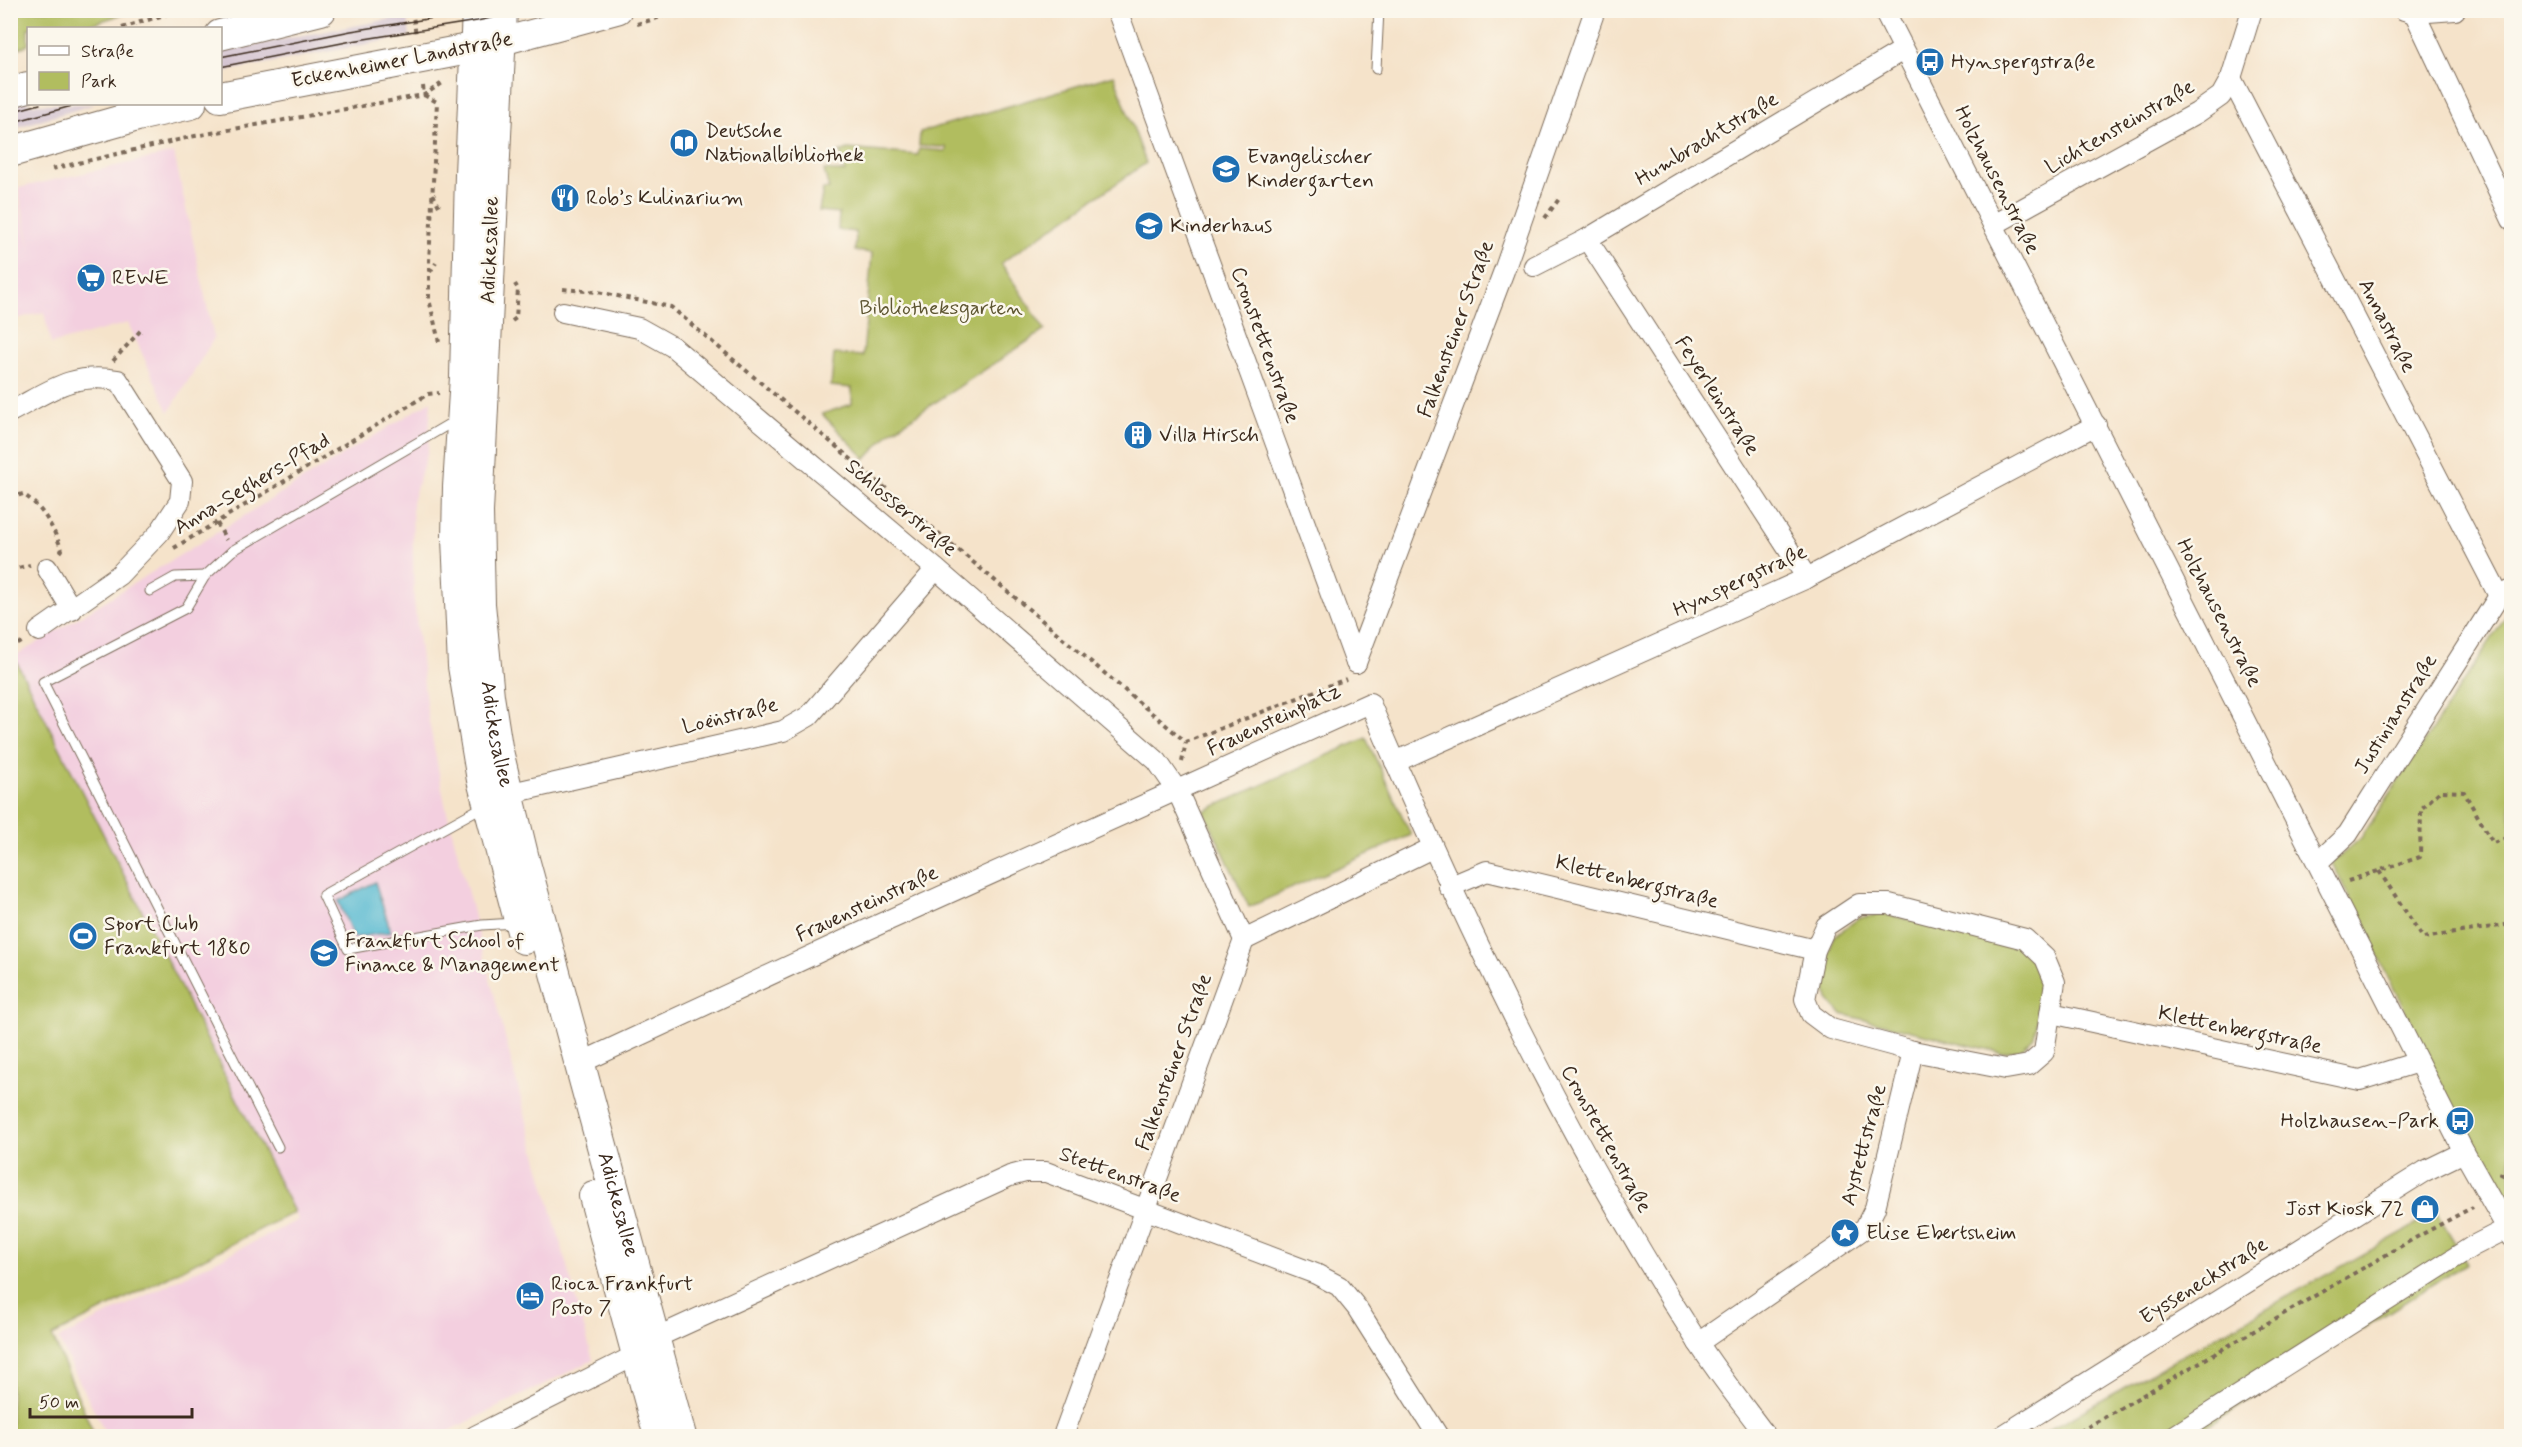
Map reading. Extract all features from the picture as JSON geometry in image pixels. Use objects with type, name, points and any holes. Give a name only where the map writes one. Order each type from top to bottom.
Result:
[{"type":"main road","points":[[222,35],[321,10]]},
{"type":"main road","name":"Adickesallee","points":[[477,10],[488,45],[478,556],[480,604],[498,799],[519,923],[646,1347],[681,1437]]},
{"type":"main road","name":"Adickesallee","points":[[501,10],[488,45],[470,174],[465,377],[461,418],[457,539],[463,666],[498,799],[578,1064],[646,1347],[659,1437]]},
{"type":"main road","name":"Eckenheimer Landstraße","points":[[222,97],[313,77],[409,62],[488,45],[618,10]]},
{"type":"main road","points":[[10,92],[27,87]]},
{"type":"main road","points":[[10,152],[137,116],[186,105]]},
{"type":"street","name":"Cronstettenstraße","points":[[1117,10],[1353,670]]},
{"type":"street","name":"Falkensteiner Straße","points":[[1353,670],[1505,268],[1595,10]]},
{"type":"street","name":"Holzhausenstraße","points":[[1884,10],[2464,1152],[2489,1199],[2510,1230]]},
{"type":"street","name":"Lichtensteinstraße","points":[[1994,225],[2197,113],[2221,96],[2231,78],[2252,10]]},
{"type":"street","points":[[2454,10],[2410,11],[2511,220]]},
{"type":"street","name":"Humbrachtstraße","points":[[1534,266],[1587,239],[1903,50]]},
{"type":"street","name":"Annastraße","points":[[2231,78],[2505,593]]},
{"type":"street","name":"Feyerleinstraße","points":[[1587,239],[1807,578]]},
{"type":"street","name":"Schlosserstraße","points":[[563,312],[639,328],[674,347],[936,569],[1157,761],[1177,790]]},
{"type":"street","points":[[10,412],[73,380],[98,377],[118,380],[182,481],[180,501],[159,533],[119,575],[39,631]]},
{"type":"street","name":"Hynspergstraße","points":[[1395,762],[1807,578],[2096,425]]},
{"type":"street","points":[[47,568],[72,610]]},
{"type":"street","name":"Loënstraße","points":[[498,799],[783,731],[809,716],[936,569]]},
{"type":"street","name":"Justinianstraße","points":[[2318,862],[2348,834],[2505,593]]},
{"type":"street","name":"Frauensteinplatz","points":[[1177,790],[1370,703],[1432,848]]},
{"type":"street","points":[[1177,790],[1244,940],[1432,848]]},
{"type":"street","name":"Frauensteinstraße","points":[[578,1064],[860,933],[1177,790]]},
{"type":"street","name":"Cronstettenstraße","points":[[1432,848],[1449,887],[1569,1126],[1640,1249],[1698,1343],[1766,1437]]},
{"type":"street","name":"Klettenbergstraße","points":[[1449,887],[1487,871],[1815,950]]},
{"type":"street","points":[[1889,903],[2025,939],[2044,958],[2055,982],[2050,1013],[2044,1052],[2029,1065],[2006,1069],[1913,1051],[1831,1029],[1811,1014],[1805,999],[1815,950],[1826,926],[1859,904],[1889,903]]},
{"type":"street","name":"Falkensteiner Straße","points":[[1063,1437],[1244,940]]},
{"type":"street","name":"Klettenbergstraße","points":[[2050,1013],[2360,1080],[2418,1062]]},
{"type":"street","name":"Aystettstraße","points":[[1698,1343],[1865,1228],[1875,1208],[1913,1051]]},
{"type":"street","name":"Eysseneckstraße","points":[[2002,1437],[2425,1171],[2464,1152]]},
{"type":"street","name":"Stettenstraße","points":[[646,1347],[1010,1176],[1025,1172],[1046,1172],[1316,1274],[1339,1286],[1357,1308],[1438,1437]]},
{"type":"street","points":[[2174,1437],[2473,1246],[2510,1230]]},
{"type":"street","points":[[475,1437],[646,1347]]},
{"type":"lane","points":[[1376,69],[1379,10]]},
{"type":"lane","points":[[278,1148],[43,682],[186,608],[205,576],[232,551],[461,418]]},
{"type":"lane","points":[[150,591],[175,577],[205,576]]},
{"type":"lane","points":[[498,799],[323,895],[348,949],[482,925],[519,923]]},
{"type":"path","points":[[139,10],[141,22]]},
{"type":"path","points":[[125,27],[180,10]]},
{"type":"path","points":[[412,10],[417,39]]},
{"type":"path","points":[[423,86],[424,95]]},
{"type":"path","points":[[94,159],[195,136],[424,95],[437,102],[429,299],[441,353]]},
{"type":"path","points":[[433,194],[439,206]]},
{"type":"path","points":[[429,273],[436,263]]},
{"type":"path","points":[[563,289],[598,291],[671,307],[1186,742],[1353,670]]},
{"type":"path","points":[[98,377],[141,330]]},
{"type":"path","name":"Anna-Seghers-Pfad","points":[[166,553],[428,394],[445,393]]},
{"type":"path","points":[[10,498],[23,494],[37,504],[53,528],[62,550],[47,568]]},
{"type":"path","points":[[2318,862],[2349,882],[2420,857],[2421,809],[2440,791],[2464,792],[2493,843],[2511,836]]},
{"type":"path","points":[[2379,871],[2423,938],[2511,924]]},
{"type":"path","points":[[2072,1437],[2417,1237],[2489,1199]]},
{"type":"shaded area","points":[[407,16],[410,36],[222,72],[222,51]]},
{"type":"shaded area","points":[[27,99],[27,105],[92,105],[11,129],[11,104]]},
{"type":"shaded area","points":[[174,153],[214,338],[169,412],[128,323],[51,344],[44,312],[11,320],[10,193],[16,192],[31,251],[18,188]]},
{"type":"shaded area","name":"Frankfurt School of Finance & Management","points":[[431,401],[428,451],[412,502],[414,600],[427,711],[445,804],[522,1103],[593,1360],[439,1436],[107,1436],[58,1339],[298,1220],[14,657]]},
{"type":"green space","points":[[11,10],[133,11],[82,27],[27,27],[27,45],[11,51]]},
{"type":"green space","name":"Bibliotheksgarten","points":[[1114,75],[1146,163],[1001,263],[1045,330],[890,432],[866,459],[822,414],[852,404],[852,388],[831,386],[834,354],[863,356],[872,253],[855,251],[856,232],[838,230],[839,213],[819,211],[823,189],[829,189],[824,170],[845,172],[840,152],[848,149],[918,155],[919,149],[946,151],[946,147],[919,146],[920,132]]},
{"type":"green space","points":[[2511,609],[2511,1226],[2332,863],[2361,838]]},
{"type":"green space","name":"Sport Club Frankfurt 1880","points":[[14,657],[294,1212],[52,1336],[95,1436],[11,1436],[10,660]]},
{"type":"green space","points":[[1366,738],[1411,835],[1249,907],[1204,811]]},
{"type":"green space","points":[[1885,914],[2019,945],[2035,963],[2042,989],[2034,1037],[2022,1049],[2002,1053],[1841,1014],[1828,999],[1823,978],[1833,937],[1859,918]]},
{"type":"green space","points":[[2437,1213],[2467,1263],[2192,1436],[2038,1436]]},
{"type":"water","points":[[375,882],[391,932],[354,938],[338,901]]},
{"type":"tram line","points":[[222,57],[351,31],[484,10]]},
{"type":"tram line","points":[[222,67],[527,10]]},
{"type":"tram line","points":[[10,112],[36,105]]},
{"type":"tram line","points":[[10,123],[75,105]]},
{"type":"place","name":"Hynspergstraße","points":[[1930,62]]},
{"type":"place","name":"Deutsche Nationalbibliothek","points":[[684,143]]},
{"type":"place","name":"Evangelischer Kindergarten","points":[[1226,169]]},
{"type":"place","name":"Rob’s Kulinarium","points":[[565,198]]},
{"type":"place","name":"Kinderhaus","points":[[1149,226]]},
{"type":"place","name":"REWE","points":[[91,278]]},
{"type":"place","name":"Villa Hirsch","points":[[1138,435]]},
{"type":"place","name":"Sport Club Frankfurt 1880","points":[[83,936]]},
{"type":"place","name":"Frankfurt School of Finance & Management","points":[[324,953]]},
{"type":"place","name":"Holzhausen-Park","points":[[2460,1121]]},
{"type":"place","name":"Jöst Kiosk 72","points":[[2425,1209]]},
{"type":"place","name":"Elise Ebertsheim","points":[[1845,1233]]},
{"type":"place","name":"Rioca Frankfurt Posto 7","points":[[530,1296]]}]
